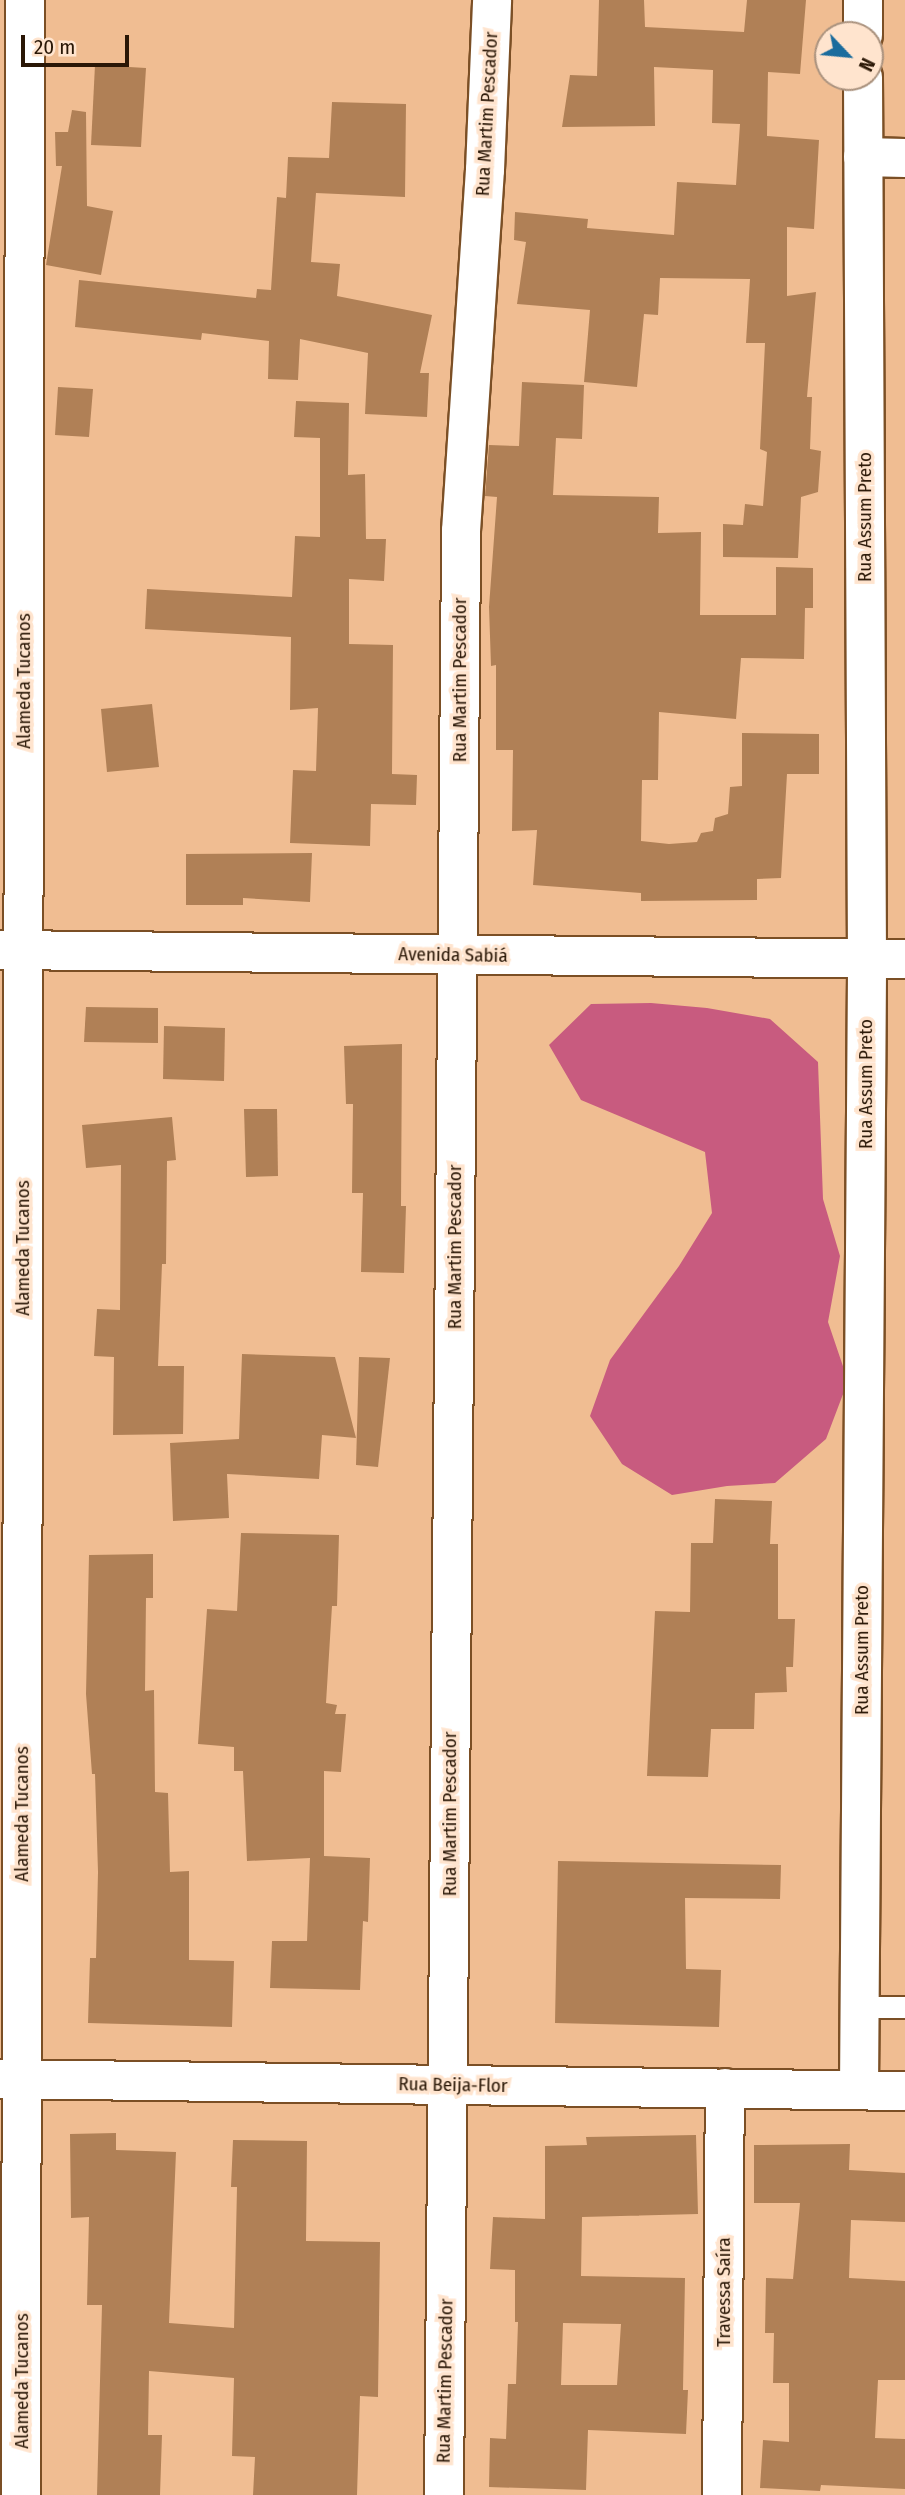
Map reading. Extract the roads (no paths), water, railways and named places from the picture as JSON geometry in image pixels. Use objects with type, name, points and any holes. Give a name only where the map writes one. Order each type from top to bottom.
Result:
[{"type":"street","name":"Alameda Tucanos","points":[[21,2495],[11,2079],[12,121],[24,0]]},
{"type":"street","name":"Rua Martim Pescador","points":[[444,2495],[461,531],[485,170],[492,0]]},
{"type":"street","points":[[863,0],[863,21]]},
{"type":"street","name":"Rua Assum Preto","points":[[859,2090],[867,959],[863,91]]},
{"type":"street","points":[[863,157],[905,158]]},
{"type":"street","name":"Avenida Sabiá","points":[[12,951],[905,959]]},
{"type":"street","name":"Rua Beija-Flor","points":[[11,2079],[905,2091]]},
{"type":"street","name":"Travessa Saíra","points":[[722,2495],[725,2088]]},
{"type":"lane","points":[[859,2007],[905,2007]]}]
